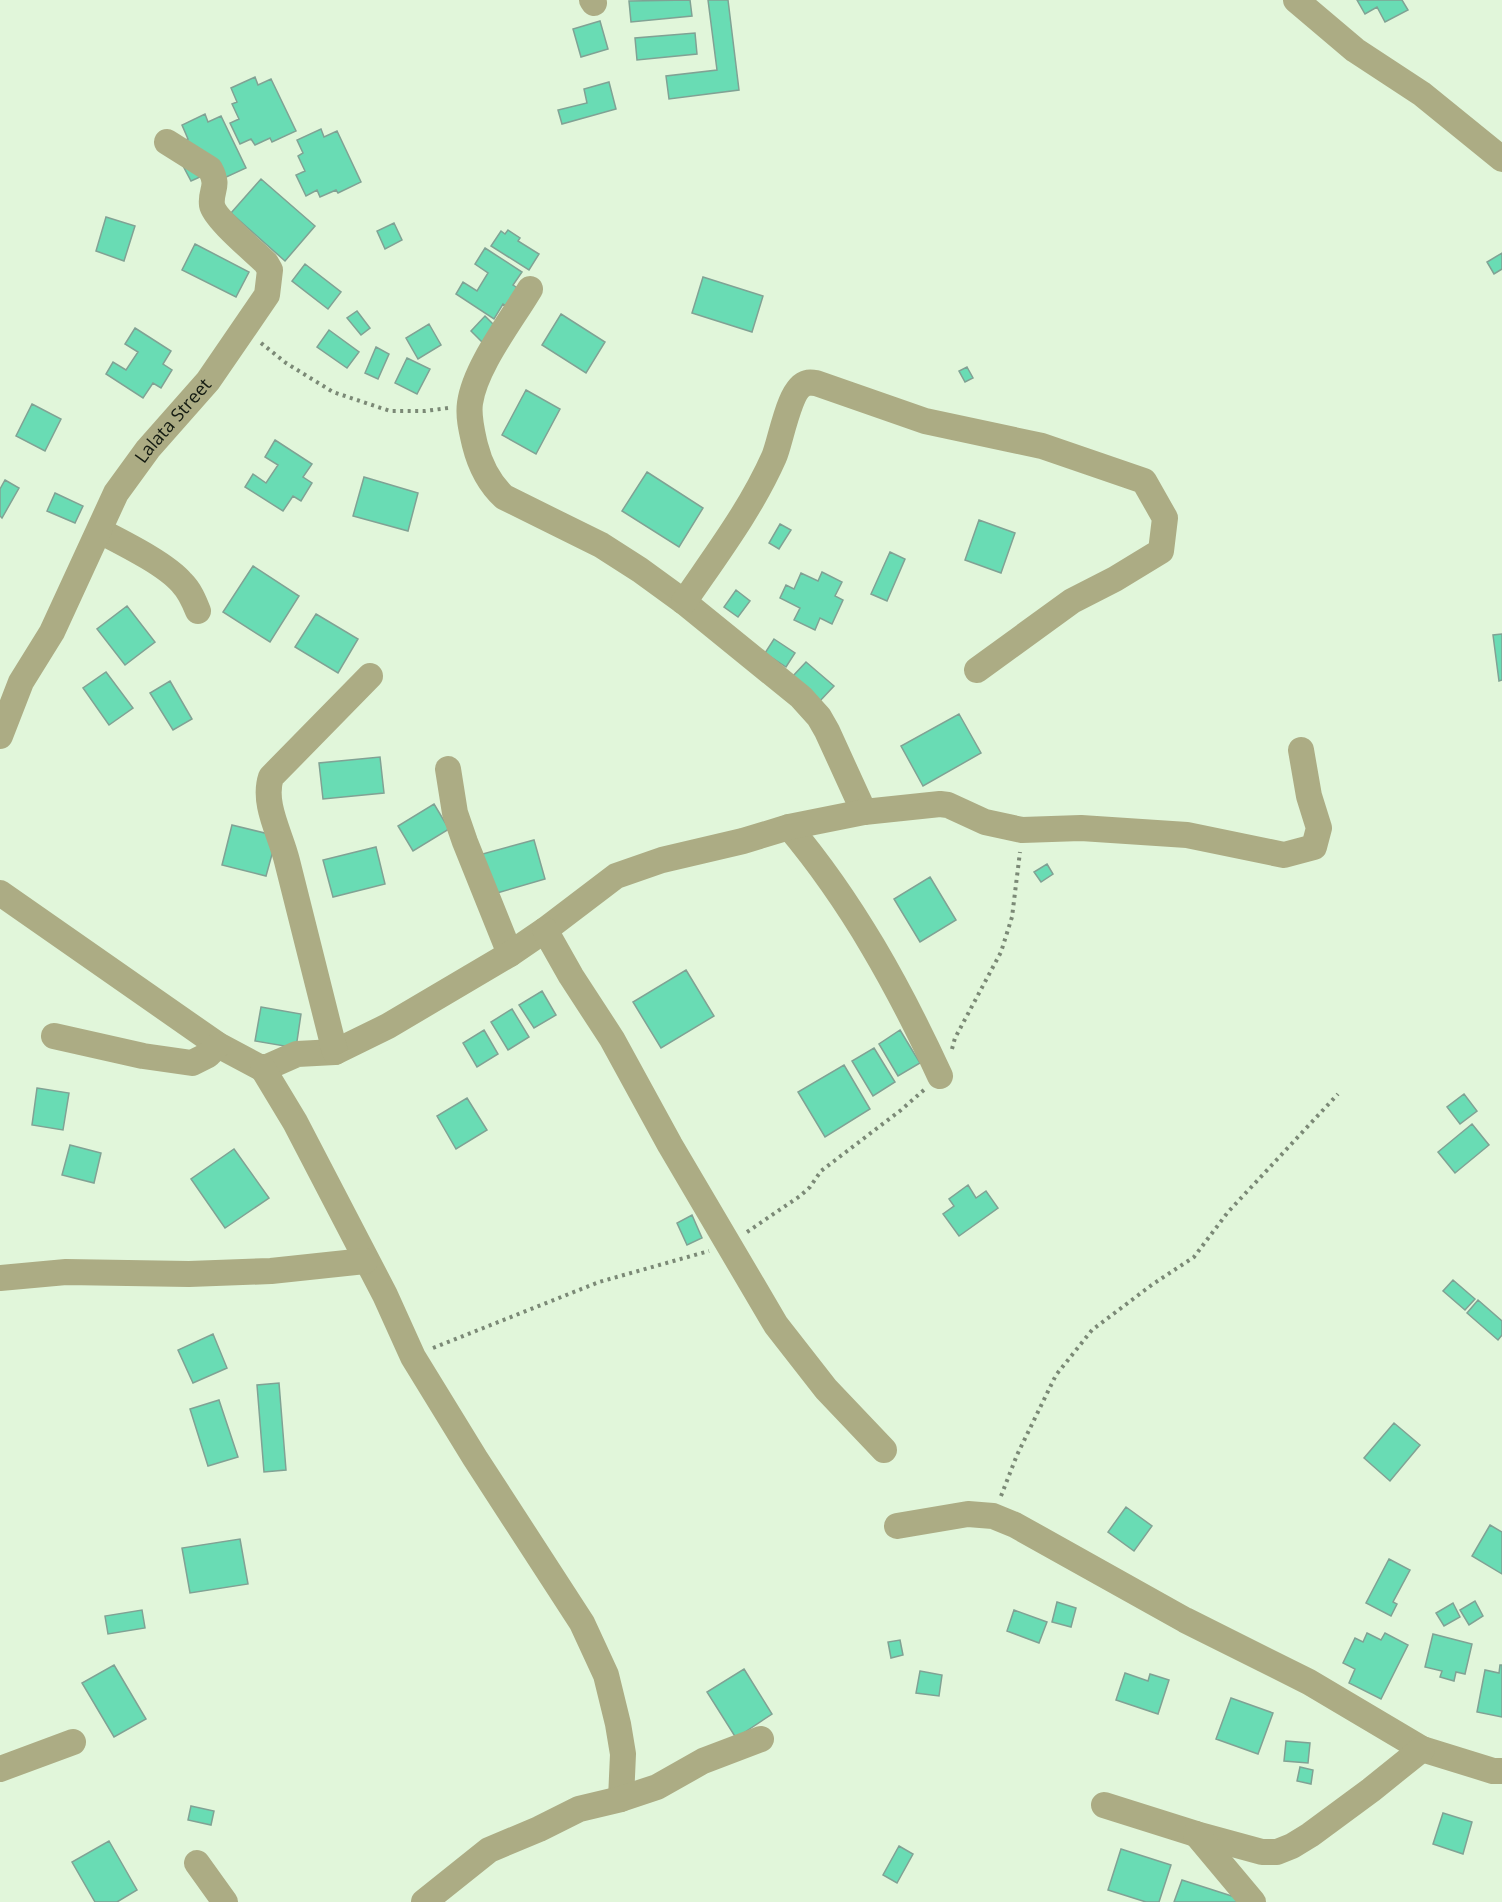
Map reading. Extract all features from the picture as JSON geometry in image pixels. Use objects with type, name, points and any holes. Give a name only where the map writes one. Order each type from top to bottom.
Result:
[{"type":"street","points":[[1296,0],[1355,50],[1422,94],[1502,159]]},
{"type":"street","name":"Lalata Street","points":[[0,733],[21,682],[52,632],[116,494],[148,449],[208,381],[267,295],[270,270],[266,263],[220,218],[212,207],[212,195],[216,186],[210,170],[167,142]]},
{"type":"street","points":[[531,289],[475,382],[469,405],[476,450],[492,486],[504,497],[601,545],[640,570],[684,602],[801,697],[819,717],[838,752],[864,812]]},
{"type":"street","points":[[684,602],[748,508],[774,457],[789,406],[799,388],[806,383],[816,383],[925,421],[1042,446],[1144,481],[1165,518],[1161,551],[1115,579],[1072,601],[977,670]]},
{"type":"street","points":[[100,531],[150,559],[181,581],[191,594],[198,611]]},
{"type":"street","points":[[335,1052],[267,787],[271,777],[370,676]]},
{"type":"street","points":[[263,1069],[297,1054],[335,1052],[388,1026],[510,954],[546,930],[616,876],[662,860],[743,841],[789,826],[864,812],[948,805],[985,822],[1022,830],[1081,828],[1187,835],[1284,855],[1314,847],[1319,828],[1309,796],[1302,750]]},
{"type":"street","points":[[448,769],[455,813],[465,843],[510,954]]},
{"type":"street","points":[[789,826],[832,882],[871,940],[905,1002],[940,1076]]},
{"type":"street","points":[[0,893],[218,1045],[263,1069],[295,1122],[365,1261],[385,1295],[413,1357],[475,1458],[582,1623],[602,1664],[614,1704],[623,1754],[621,1799]]},
{"type":"street","points":[[546,930],[571,976],[612,1039],[670,1145],[776,1325],[826,1389],[884,1450]]},
{"type":"street","points":[[54,1036],[143,1056],[192,1063],[208,1055],[218,1045]]},
{"type":"street","points":[[0,1278],[66,1272],[189,1274],[272,1271],[365,1261]]},
{"type":"street","points":[[897,1526],[968,1514],[993,1516],[1015,1525],[1185,1620],[1309,1682],[1422,1749],[1502,1771]]},
{"type":"street","points":[[424,1902],[489,1850],[579,1809],[657,1787],[703,1761],[761,1739]]},
{"type":"street","points":[[0,1769],[73,1742]]},
{"type":"street","points":[[1104,1805],[1262,1852],[1277,1852],[1310,1835],[1422,1749]]},
{"type":"street","points":[[1196,1834],[1253,1902]]},
{"type":"street","points":[[196,1863],[225,1902]]},
{"type":"path","points":[[244,329],[286,363],[333,392],[390,411],[425,411],[469,405]]},
{"type":"path","points":[[993,1516],[1017,1455],[1056,1375],[1092,1330],[1194,1257],[1228,1212],[1338,1094]]},
{"type":"path","points":[[413,1357],[599,1282],[729,1245]]},
{"type":"building","points":[[690,0],[692,16],[631,22],[629,1]]},
{"type":"building","points":[[708,0],[728,0],[739,90],[669,99],[666,76],[717,70]]},
{"type":"building","points":[[1357,0],[1402,0],[1408,10],[1385,22],[1377,7],[1365,14]]},
{"type":"building","points":[[600,21],[608,49],[581,57],[573,29]]},
{"type":"building","points":[[695,33],[697,54],[637,60],[635,38]]},
{"type":"building","points":[[255,77],[258,85],[271,79],[296,131],[272,142],[270,138],[255,145],[251,139],[240,144],[230,123],[239,119],[232,104],[237,102],[231,88]]},
{"type":"building","points":[[609,82],[616,109],[562,124],[558,110],[587,103],[584,89]]},
{"type":"building","points":[[205,114],[208,122],[221,116],[246,168],[222,179],[202,176],[191,181],[180,160],[182,141],[188,139],[182,125]]},
{"type":"building","points":[[321,129],[324,137],[337,131],[361,182],[338,193],[336,190],[320,197],[317,190],[306,196],[296,175],[305,171],[298,156],[303,153],[297,140]]},
{"type":"building","points":[[261,179],[315,226],[285,261],[231,213]]},
{"type":"building","points":[[106,217],[135,226],[124,261],[96,251]]},
{"type":"building","points":[[394,223],[402,240],[385,249],[377,231]]},
{"type":"building","points":[[508,230],[520,238],[518,241],[539,254],[529,270],[491,246],[501,231],[505,234]]},
{"type":"building","points":[[195,244],[249,272],[236,297],[182,270]]},
{"type":"building","points":[[485,248],[522,272],[513,285],[522,291],[511,309],[503,304],[494,319],[456,294],[463,282],[477,291],[488,273],[475,264]]},
{"type":"building","points":[[1502,253],[1502,269],[1494,274],[1487,262]]},
{"type":"building","points":[[305,264],[341,292],[328,309],[292,281]]},
{"type":"building","points":[[703,277],[763,296],[752,332],[692,313]]},
{"type":"building","points":[[357,311],[370,328],[361,335],[347,318]]},
{"type":"building","points":[[561,314],[605,342],[586,373],[542,345]]},
{"type":"building","points":[[485,316],[501,332],[487,347],[471,331]]},
{"type":"building","points":[[429,324],[441,345],[418,359],[406,338]]},
{"type":"building","points":[[135,328],[171,351],[163,364],[172,370],[161,388],[153,383],[143,398],[106,374],[113,362],[126,370],[138,352],[125,344]]},
{"type":"building","points":[[329,330],[359,352],[347,368],[317,347]]},
{"type":"building","points":[[376,347],[389,354],[378,379],[365,373]]},
{"type":"building","points":[[407,358],[430,369],[417,394],[395,383]]},
{"type":"building","points":[[967,367],[973,378],[965,382],[959,371]]},
{"type":"building","points":[[526,390],[560,409],[536,454],[502,435]]},
{"type":"building","points":[[32,404],[61,419],[45,451],[16,436]]},
{"type":"building","points":[[275,440],[312,464],[303,477],[312,483],[301,501],[293,496],[283,511],[245,487],[253,474],[266,483],[278,465],[265,457]]},
{"type":"building","points":[[647,472],[703,508],[679,547],[622,511]]},
{"type":"building","points":[[364,477],[418,493],[408,531],[353,516]]},
{"type":"building","points":[[5,480],[19,488],[2,518],[0,516],[0,489]]},
{"type":"building","points":[[55,493],[83,506],[75,523],[47,511]]},
{"type":"building","points":[[979,520],[1015,533],[1001,573],[965,560]]},
{"type":"building","points":[[780,524],[791,530],[779,549],[769,543]]},
{"type":"building","points":[[890,552],[905,559],[887,601],[871,594]]},
{"type":"building","points":[[253,566],[299,596],[270,642],[223,612]]},
{"type":"building","points":[[822,572],[842,582],[835,596],[843,600],[832,624],[820,618],[815,630],[794,620],[800,608],[780,598],[786,585],[794,589],[801,573],[818,581]]},
{"type":"building","points":[[736,590],[750,601],[738,617],[724,607]]},
{"type":"building","points":[[127,606],[155,642],[125,665],[97,629]]},
{"type":"building","points":[[316,614],[358,639],[338,673],[295,647]]},
{"type":"building","points":[[1502,634],[1502,680],[1499,681],[1493,635]]},
{"type":"building","points":[[774,639],[795,653],[786,667],[765,653]]},
{"type":"building","points":[[806,662],[834,686],[819,702],[792,677]]},
{"type":"building","points":[[106,672],[133,708],[109,725],[83,688]]},
{"type":"building","points":[[170,681],[192,719],[173,730],[150,693]]},
{"type":"building","points":[[959,714],[981,753],[923,786],[901,746]]},
{"type":"building","points":[[380,757],[384,793],[323,799],[319,763]]},
{"type":"building","points":[[434,804],[449,829],[413,851],[398,826]]},
{"type":"building","points":[[232,825],[277,836],[266,876],[222,865]]},
{"type":"building","points":[[534,840],[545,879],[490,895],[479,855]]},
{"type":"building","points":[[376,847],[385,884],[333,897],[323,860]]},
{"type":"building","points":[[1047,864],[1053,874],[1041,882],[1034,872]]},
{"type":"building","points":[[930,877],[956,920],[920,942],[894,899]]},
{"type":"building","points":[[686,970],[714,1016],[661,1048],[633,1002]]},
{"type":"building","points":[[542,991],[556,1015],[534,1028],[519,1005]]},
{"type":"building","points":[[261,1007],[301,1014],[296,1048],[255,1041]]},
{"type":"building","points":[[512,1009],[529,1037],[508,1050],[491,1022]]},
{"type":"building","points":[[484,1030],[498,1054],[477,1067],[463,1043]]},
{"type":"building","points":[[900,1030],[920,1063],[898,1076],[879,1044]]},
{"type":"building","points":[[874,1048],[895,1082],[873,1096],[852,1061]]},
{"type":"building","points":[[844,1065],[870,1109],[825,1137],[798,1092]]},
{"type":"building","points":[[37,1088],[69,1093],[63,1130],[32,1125]]},
{"type":"building","points":[[1464,1094],[1477,1111],[1460,1124],[1447,1107]]},
{"type":"building","points":[[467,1098],[487,1130],[456,1149],[437,1116]]},
{"type":"building","points":[[1472,1124],[1489,1145],[1455,1173],[1438,1152]]},
{"type":"building","points":[[70,1145],[101,1153],[94,1183],[62,1175]]},
{"type":"building","points":[[234,1149],[269,1198],[225,1228],[191,1179]]},
{"type":"building","points":[[968,1185],[976,1198],[986,1191],[998,1208],[959,1236],[943,1214],[954,1206],[949,1199]]},
{"type":"building","points":[[692,1215],[702,1238],[687,1245],[677,1223]]},
{"type":"building","points":[[1453,1280],[1475,1299],[1465,1310],[1443,1291]]},
{"type":"building","points":[[1478,1300],[1502,1321],[1502,1335],[1498,1340],[1467,1313]]},
{"type":"building","points":[[213,1334],[227,1368],[193,1383],[178,1350]]},
{"type":"building","points":[[279,1383],[286,1470],[264,1472],[257,1385]]},
{"type":"building","points":[[219,1400],[238,1457],[208,1466],[190,1409]]},
{"type":"building","points":[[1394,1423],[1420,1445],[1390,1481],[1364,1458]]},
{"type":"building","points":[[1126,1507],[1152,1526],[1134,1551],[1108,1532]]},
{"type":"building","points":[[1490,1525],[1502,1532],[1502,1574],[1472,1556]]},
{"type":"building","points":[[240,1539],[248,1584],[190,1593],[182,1548]]},
{"type":"building","points":[[1389,1559],[1410,1570],[1393,1602],[1397,1604],[1391,1616],[1366,1603]]},
{"type":"building","points":[[1475,1601],[1483,1616],[1469,1625],[1460,1610]]},
{"type":"building","points":[[1057,1602],[1076,1608],[1071,1627],[1052,1622]]},
{"type":"building","points":[[1453,1603],[1460,1617],[1444,1626],[1436,1613]]},
{"type":"building","points":[[142,1610],[145,1628],[108,1634],[105,1616]]},
{"type":"building","points":[[1014,1610],[1047,1622],[1039,1643],[1007,1631]]},
{"type":"building","points":[[1367,1633],[1381,1640],[1385,1633],[1408,1645],[1381,1699],[1349,1683],[1355,1669],[1343,1663],[1355,1638],[1363,1642]]},
{"type":"building","points":[[1433,1634],[1472,1644],[1465,1674],[1456,1672],[1454,1681],[1440,1677],[1442,1671],[1425,1667]]},
{"type":"building","points":[[900,1640],[903,1655],[891,1658],[888,1642]]},
{"type":"building","points":[[114,1665],[146,1719],[114,1737],[82,1683]]},
{"type":"building","points":[[1500,1665],[1502,1665],[1502,1717],[1477,1712],[1485,1670],[1499,1673]]},
{"type":"building","points":[[744,1669],[772,1714],[736,1738],[707,1692]]},
{"type":"building","points":[[920,1671],[942,1675],[939,1696],[916,1693]]},
{"type":"building","points":[[1125,1673],[1148,1681],[1150,1674],[1169,1680],[1158,1714],[1116,1700]]},
{"type":"building","points":[[1231,1698],[1273,1713],[1258,1754],[1216,1739]]},
{"type":"building","points":[[1286,1741],[1310,1743],[1308,1763],[1284,1761]]},
{"type":"building","points":[[1300,1767],[1313,1770],[1311,1784],[1297,1781]]},
{"type":"building","points":[[191,1806],[214,1811],[211,1825],[188,1820]]},
{"type":"building","points":[[1443,1813],[1472,1822],[1463,1854],[1433,1844]]},
{"type":"building","points":[[109,1841],[137,1890],[117,1902],[95,1902],[72,1862]]},
{"type":"building","points":[[899,1846],[913,1854],[897,1883],[883,1875]]},
{"type":"building","points":[[1121,1849],[1171,1865],[1159,1902],[1146,1902],[1108,1890]]},
{"type":"building","points":[[1182,1880],[1238,1898],[1237,1902],[1174,1902]]}]
